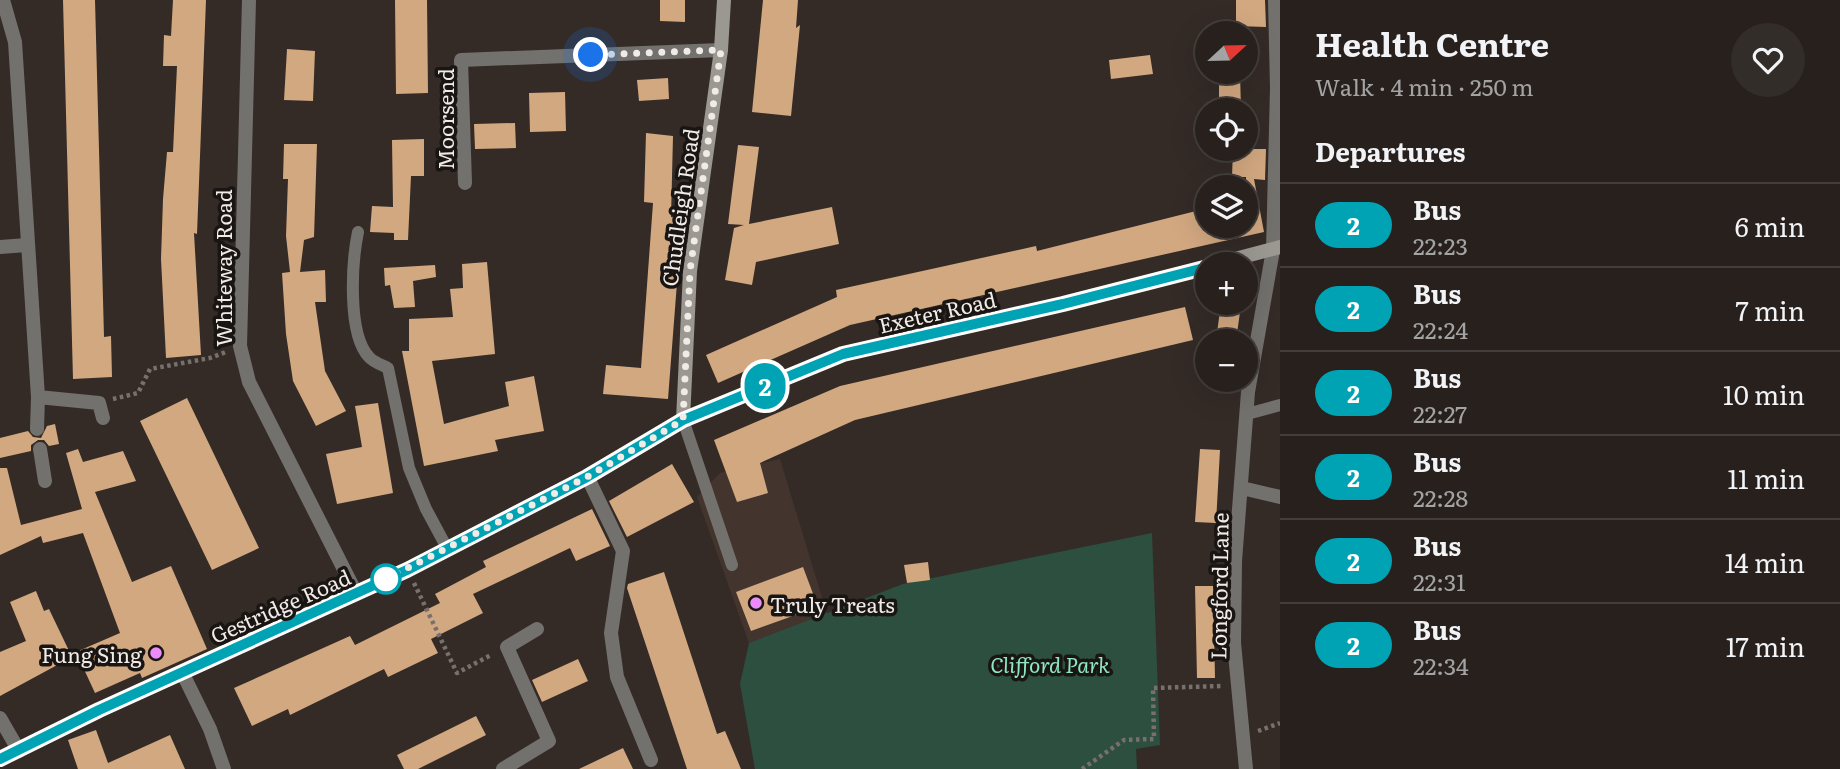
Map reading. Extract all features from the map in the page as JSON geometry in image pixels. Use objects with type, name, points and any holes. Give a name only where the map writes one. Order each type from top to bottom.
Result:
[{"type":"main road","name":"Chudleigh Road","points":[[683,420],[690,271],[721,50],[724,0]]},
{"type":"main road","points":[[1258,253],[1276,248]]},
{"type":"main road","name":"Exeter Road","points":[[683,420],[843,354],[1063,304],[1195,270]]},
{"type":"main road","name":"Gestridge Road","points":[[0,759],[182,672],[407,570],[587,477],[683,420]]},
{"type":"street","points":[[3,0],[15,42],[38,397],[37,429]]},
{"type":"street","name":"Whiteway Road","points":[[249,0],[240,346],[249,382],[356,593]]},
{"type":"street","name":"Longford Lane","points":[[1245,769],[1234,643],[1235,561],[1247,414],[1276,248],[1275,0]]},
{"type":"street","name":"Moorsend","points":[[465,183],[461,60],[721,50]]},
{"type":"street","points":[[0,247],[27,245]]},
{"type":"street","points":[[38,397],[99,403],[103,418]]},
{"type":"street","points":[[40,449],[45,481]]},
{"type":"street","points":[[587,477],[623,551],[611,633],[617,677],[651,760]]},
{"type":"street","name":"Longford Lane","points":[[1242,488],[1280,497]]},
{"type":"street","points":[[503,769],[549,741],[508,647],[537,629]]},
{"type":"street","points":[[182,672],[210,729],[224,769]]},
{"type":"street","points":[[0,718],[19,751]]},
{"type":"lane","points":[[358,232],[353,258],[355,317],[363,347],[369,358],[388,368],[409,468],[425,509],[447,548]]},
{"type":"lane","points":[[1247,414],[1280,405]]},
{"type":"lane","points":[[683,420],[732,565]]},
{"type":"path","points":[[99,403],[138,393],[150,369],[210,358],[240,346]]},
{"type":"path","points":[[407,570],[457,673],[508,647]]},
{"type":"path","points":[[1082,769],[1124,740],[1154,739],[1153,688],[1239,685]]},
{"type":"shaded area","points":[[780,459],[827,614],[749,643],[697,497],[720,473]]},
{"type":"green space","name":"Clifford Park","points":[[1152,533],[1160,745],[1136,749],[1137,769],[755,769],[740,684],[749,643],[903,584]]},
{"type":"building","points":[[63,0],[95,0],[104,337],[111,336],[112,377],[73,379]]},
{"type":"building","points":[[173,0],[206,0],[197,234],[194,233],[201,355],[166,358],[161,259],[163,199],[167,152],[173,152],[177,66],[163,66],[164,35],[171,36]]},
{"type":"building","points":[[395,0],[427,0],[428,93],[396,94]]},
{"type":"building","points":[[660,0],[685,0],[685,22],[660,21]]},
{"type":"building","points":[[763,0],[798,0],[796,28],[800,25],[791,116],[752,112]]},
{"type":"building","points":[[1236,0],[1265,0],[1266,27],[1258,27],[1258,21],[1236,21]]},
{"type":"building","points":[[287,49],[315,51],[313,101],[284,100]]},
{"type":"building","points":[[1150,55],[1153,74],[1111,79],[1109,60]]},
{"type":"building","points":[[668,78],[669,99],[639,101],[637,80]]},
{"type":"building","points":[[1219,84],[1240,84],[1241,98],[1219,98]]},
{"type":"building","points":[[565,92],[566,131],[530,132],[529,93]]},
{"type":"building","points":[[515,123],[516,148],[475,149],[474,124]]},
{"type":"building","points":[[646,133],[673,136],[671,217],[682,218],[668,399],[603,394],[606,365],[641,368],[653,203],[644,202]]},
{"type":"building","points":[[424,139],[424,176],[411,176],[408,240],[394,240],[394,233],[370,232],[372,206],[393,207],[392,140]]},
{"type":"building","points":[[284,144],[317,144],[314,237],[304,240],[300,272],[325,270],[326,302],[315,302],[325,371],[346,411],[316,426],[293,381],[286,334],[282,273],[290,272],[286,236],[288,179],[283,179]]},
{"type":"building","points":[[738,145],[759,147],[749,224],[832,207],[839,244],[756,262],[752,285],[725,280],[734,228],[744,225],[728,224]]},
{"type":"building","points":[[1258,149],[1266,149],[1265,180],[1258,179],[1258,175],[1232,175],[1233,161],[1258,161]]},
{"type":"building","points":[[1258,200],[1264,232],[1258,233]]},
{"type":"building","points":[[1195,211],[1195,238],[1237,238],[850,325],[718,383],[706,355],[837,297],[836,290],[1036,246],[1037,251]]},
{"type":"building","points":[[487,262],[495,354],[432,361],[444,424],[509,406],[505,382],[534,376],[544,431],[495,440],[498,451],[424,466],[402,351],[409,351],[409,319],[453,317],[450,289],[463,288],[462,264]]},
{"type":"building","points":[[435,265],[436,277],[413,281],[415,307],[394,308],[390,285],[385,286],[384,268]]},
{"type":"building","points":[[1185,307],[1193,340],[855,420],[760,463],[768,493],[737,502],[714,440],[840,386]]},
{"type":"building","points":[[1219,315],[1240,315],[1238,329],[1218,329]]},
{"type":"building","points":[[187,398],[259,548],[212,570],[140,421]]},
{"type":"building","points":[[378,403],[393,493],[337,504],[326,454],[362,447],[355,406]]},
{"type":"building","points":[[55,424],[59,444],[49,446],[44,440],[38,440],[31,445],[31,451],[0,458],[0,438],[28,431],[33,437],[41,438],[47,426]]},
{"type":"building","points":[[78,449],[83,462],[123,451],[136,481],[95,492],[132,582],[171,566],[207,649],[142,678],[140,673],[95,693],[76,652],[120,633],[83,533],[43,543],[41,536],[0,555],[0,468],[7,468],[21,525],[82,509],[66,453]]},
{"type":"building","points":[[1200,449],[1220,450],[1216,523],[1195,522]]},
{"type":"building","points":[[672,464],[694,502],[627,537],[609,501]]},
{"type":"building","points":[[592,509],[610,546],[576,561],[570,548],[473,594],[483,613],[431,639],[438,653],[388,677],[384,669],[290,715],[288,709],[252,726],[234,688],[350,636],[355,645],[440,603],[435,594],[486,567],[483,561]]},
{"type":"building","points":[[928,562],[930,580],[907,583],[904,565]]},
{"type":"building","points":[[803,567],[818,607],[751,631],[736,592]]},
{"type":"building","points":[[664,572],[717,734],[725,731],[741,769],[687,769],[627,588],[628,584]]},
{"type":"building","points":[[1195,586],[1213,586],[1215,678],[1197,678]]},
{"type":"building","points":[[36,591],[44,611],[49,609],[72,657],[0,696],[0,652],[26,641],[10,602]]},
{"type":"building","points":[[578,659],[588,681],[542,702],[532,680]]},
{"type":"building","points":[[476,716],[486,735],[418,769],[404,769],[397,755]]},
{"type":"building","points":[[96,730],[108,763],[170,735],[185,769],[78,769],[68,740]]},
{"type":"building","points":[[623,748],[633,769],[579,769]]},
{"type":"bus line","name":"2","points":[[0,759],[99,710],[407,570],[587,477],[683,420],[843,354],[1063,304],[1195,270]]},
{"type":"place","name":"Truly Treats","points":[[756,603]]},
{"type":"place","name":"Fung Sing","points":[[156,653]]},
{"type":"route","points":[[386,579],[587,477],[683,420],[690,271],[721,50],[591,55]]}]
